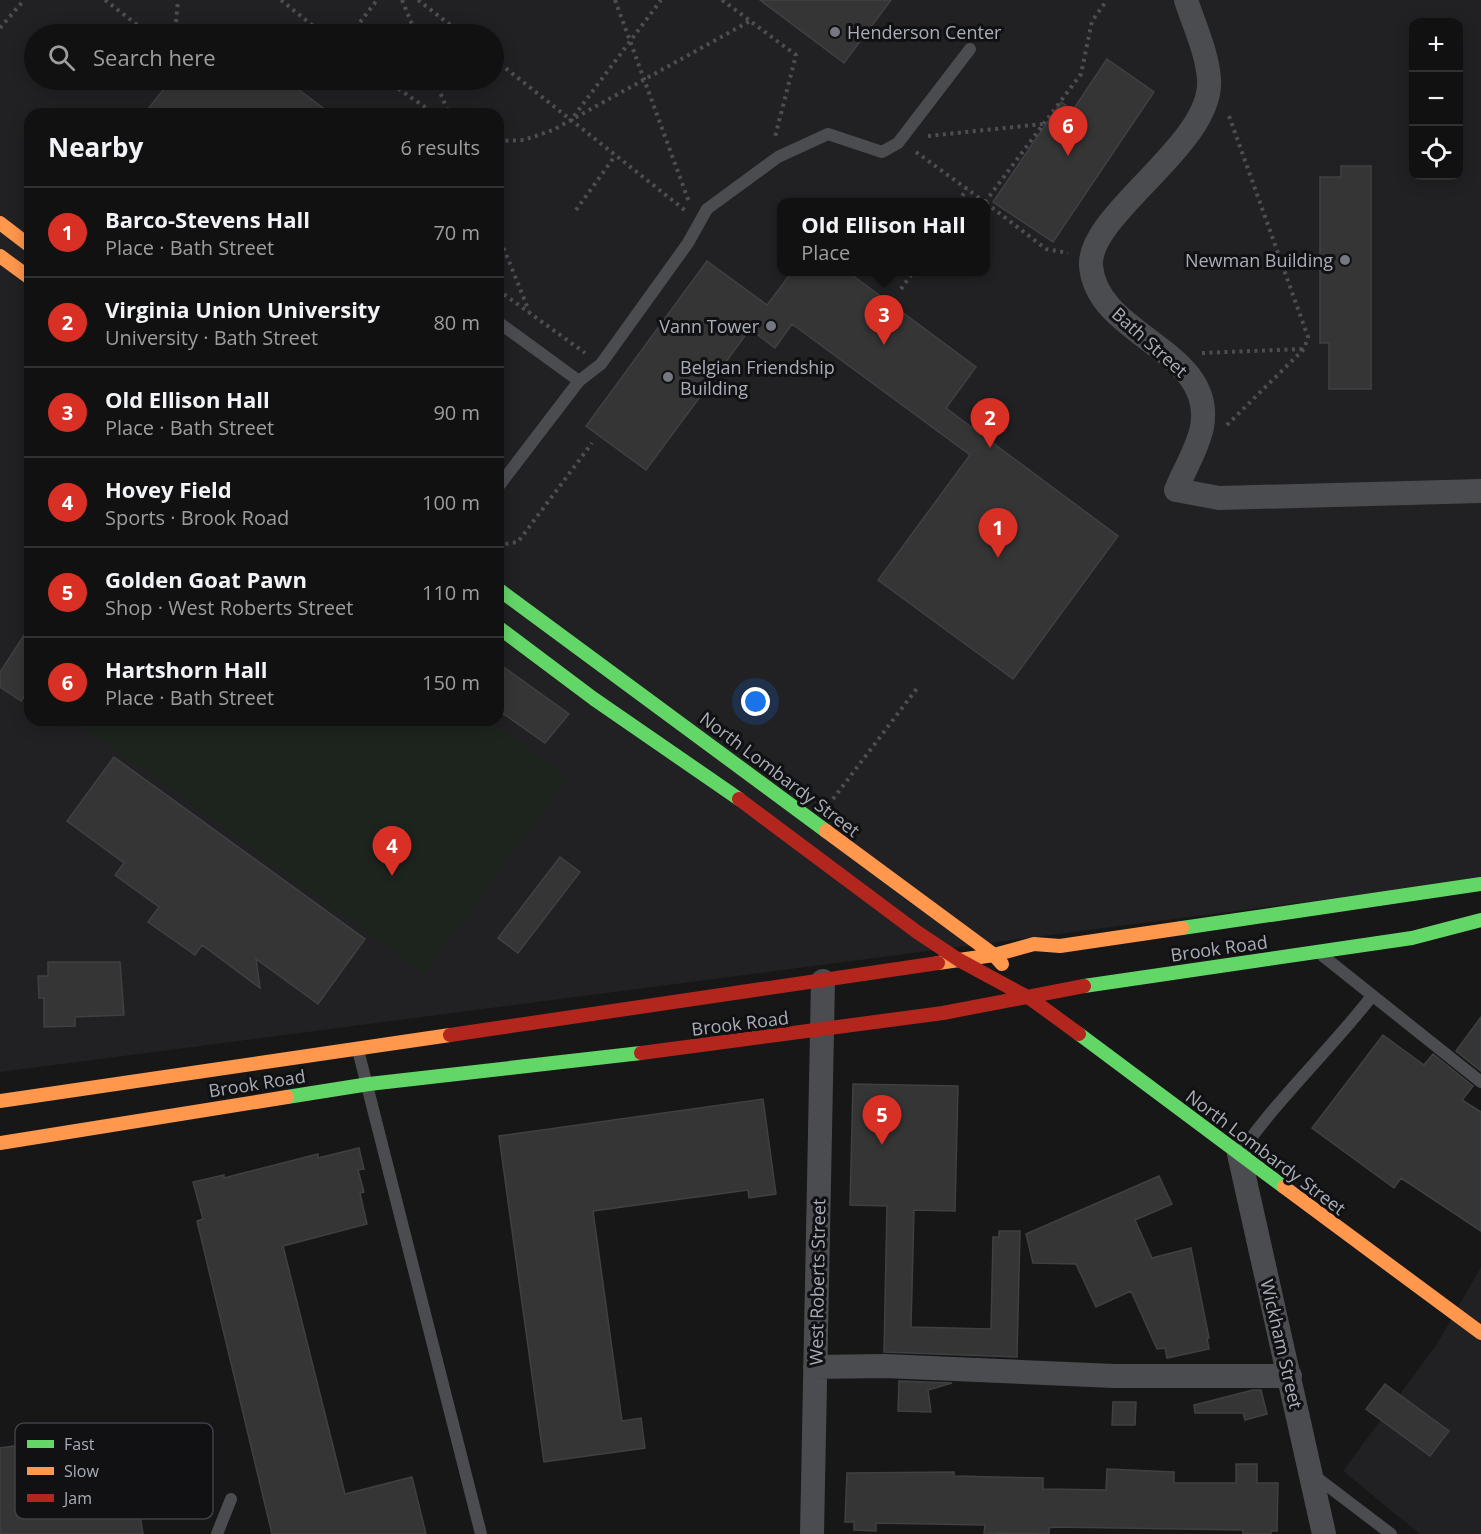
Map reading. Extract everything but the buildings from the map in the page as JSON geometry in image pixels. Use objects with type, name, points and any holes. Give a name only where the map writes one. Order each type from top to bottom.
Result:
[{"type":"main road","points":[[0,223],[24,241]]},
{"type":"main road","points":[[0,256],[24,274]]},
{"type":"main road","name":"North Lombardy Street","points":[[504,594],[994,955],[1031,999]]},
{"type":"main road","name":"North Lombardy Street","points":[[504,631],[959,960],[1031,999],[1481,1333]]},
{"type":"main road","name":"Brook Road","points":[[0,1101],[823,981],[994,955],[1034,944],[1060,946],[1481,884]]},
{"type":"main road","name":"Brook Road","points":[[0,1143],[369,1084],[449,1077],[822,1031],[1031,999],[1077,987],[1412,938],[1481,920]]},
{"type":"street","points":[[1090,257],[1106,229],[1190,131],[1202,111],[1209,79],[1186,0]]},
{"type":"street","name":"Bath Street","points":[[1090,257],[1095,283],[1104,300],[1115,312],[1179,365],[1197,387],[1202,409],[1202,427],[1176,490],[1219,498],[1481,491]]},
{"type":"street","name":"West Roberts Street","points":[[812,1534],[823,981]]},
{"type":"street","name":"Wickham Street","points":[[1239,1154],[1324,1534]]},
{"type":"street","points":[[815,1367],[885,1366],[1114,1376],[1290,1376]]},
{"type":"lane","points":[[504,479],[579,381],[595,370],[633,320],[688,243],[707,209],[778,157],[828,134],[882,152],[898,143],[970,49]]},
{"type":"lane","points":[[504,326],[579,381]]},
{"type":"lane","points":[[1317,952],[1481,1083]]},
{"type":"lane","points":[[1239,1154],[1274,1108],[1345,1030],[1372,996]]},
{"type":"lane","points":[[358,1049],[369,1084],[481,1534]]},
{"type":"lane","points":[[1311,1474],[1391,1534]]},
{"type":"lane","points":[[217,1534],[231,1499]]},
{"type":"path","points":[[0,28],[24,0]]},
{"type":"path","points":[[105,0],[136,24]]},
{"type":"path","points":[[111,5],[114,0]]},
{"type":"path","points":[[174,24],[178,0]]},
{"type":"path","points":[[281,0],[311,24]]},
{"type":"path","points":[[359,24],[377,0]]},
{"type":"path","points":[[402,0],[412,24]]},
{"type":"path","points":[[418,0],[449,24]]},
{"type":"path","points":[[504,67],[688,213],[690,203],[615,0]]},
{"type":"path","points":[[571,119],[661,0]]},
{"type":"path","points":[[722,0],[796,56],[773,144]]},
{"type":"path","points":[[990,198],[1081,74],[1092,21],[1107,0]]},
{"type":"path","points":[[504,140],[537,137],[750,21]]},
{"type":"path","points":[[400,90],[426,108]]},
{"type":"path","points":[[439,90],[447,108]]},
{"type":"path","points":[[1202,427],[1228,425],[1304,348],[1308,337],[1225,106]]},
{"type":"path","points":[[919,136],[1044,124]]},
{"type":"path","points":[[919,153],[979,198]]},
{"type":"path","points":[[576,210],[615,156]]},
{"type":"path","points":[[961,198],[967,189]]},
{"type":"path","points":[[990,206],[1046,249],[1090,257]]},
{"type":"path","points":[[504,249],[529,311]]},
{"type":"path","points":[[901,289],[910,276]]},
{"type":"path","points":[[504,294],[586,353]]},
{"type":"path","points":[[1179,365],[1189,353],[1304,348]]},
{"type":"path","points":[[504,544],[518,542],[592,443]]},
{"type":"path","points":[[827,807],[918,687]]},
{"type":"shaded area","points":[[0,0],[1481,0],[1481,879],[0,1072]]},
{"type":"shaded area","points":[[83,726],[498,726],[568,777],[424,975]]},
{"type":"shaded area","points":[[1481,1267],[1481,1534],[1420,1534],[1343,1471],[1437,1344]]},
{"type":"traffic: fast","points":[[504,593],[826,831]]},
{"type":"traffic: fast","points":[[504,632],[594,699],[739,799]]},
{"type":"traffic: fast","points":[[1182,928],[1481,884]]},
{"type":"traffic: fast","points":[[1084,986],[1412,938],[1481,920]]},
{"type":"traffic: fast","points":[[1079,1034],[1284,1187]]},
{"type":"traffic: fast","points":[[287,1097],[369,1084],[641,1053]]},
{"type":"traffic: slow","points":[[0,223],[24,241]]},
{"type":"traffic: slow","points":[[0,256],[24,274]]},
{"type":"traffic: slow","points":[[826,831],[994,955],[1002,964]]},
{"type":"traffic: slow","points":[[938,963],[994,955],[1034,944],[1060,946],[1182,928]]},
{"type":"traffic: slow","points":[[0,1101],[450,1035]]},
{"type":"traffic: slow","points":[[0,1143],[287,1097]]},
{"type":"traffic: slow","points":[[1284,1187],[1481,1333]]},
{"type":"traffic: jam","points":[[739,799],[917,932],[959,960],[1031,999],[1079,1034]]},
{"type":"traffic: jam","points":[[450,1035],[938,963]]},
{"type":"traffic: jam","points":[[641,1053],[943,1013],[1084,986]]},
{"type":"place","name":"Henderson Center","points":[[835,32]]},
{"type":"place","name":"Hartshorn Hall","points":[[1068,156]]},
{"type":"place","name":"Newman Building","points":[[1345,260]]},
{"type":"place","name":"Vann Tower","points":[[771,326]]},
{"type":"place","name":"Old Ellison Hall","points":[[884,345]]},
{"type":"place","name":"Belgian Friendship Building","points":[[668,377]]},
{"type":"place","name":"Virginia Union University","points":[[990,448]]},
{"type":"place","name":"Barco-Stevens Hall","points":[[998,558]]},
{"type":"place","name":"Hovey Field","points":[[392,876]]},
{"type":"place","name":"Golden Goat Pawn","points":[[882,1145]]}]
